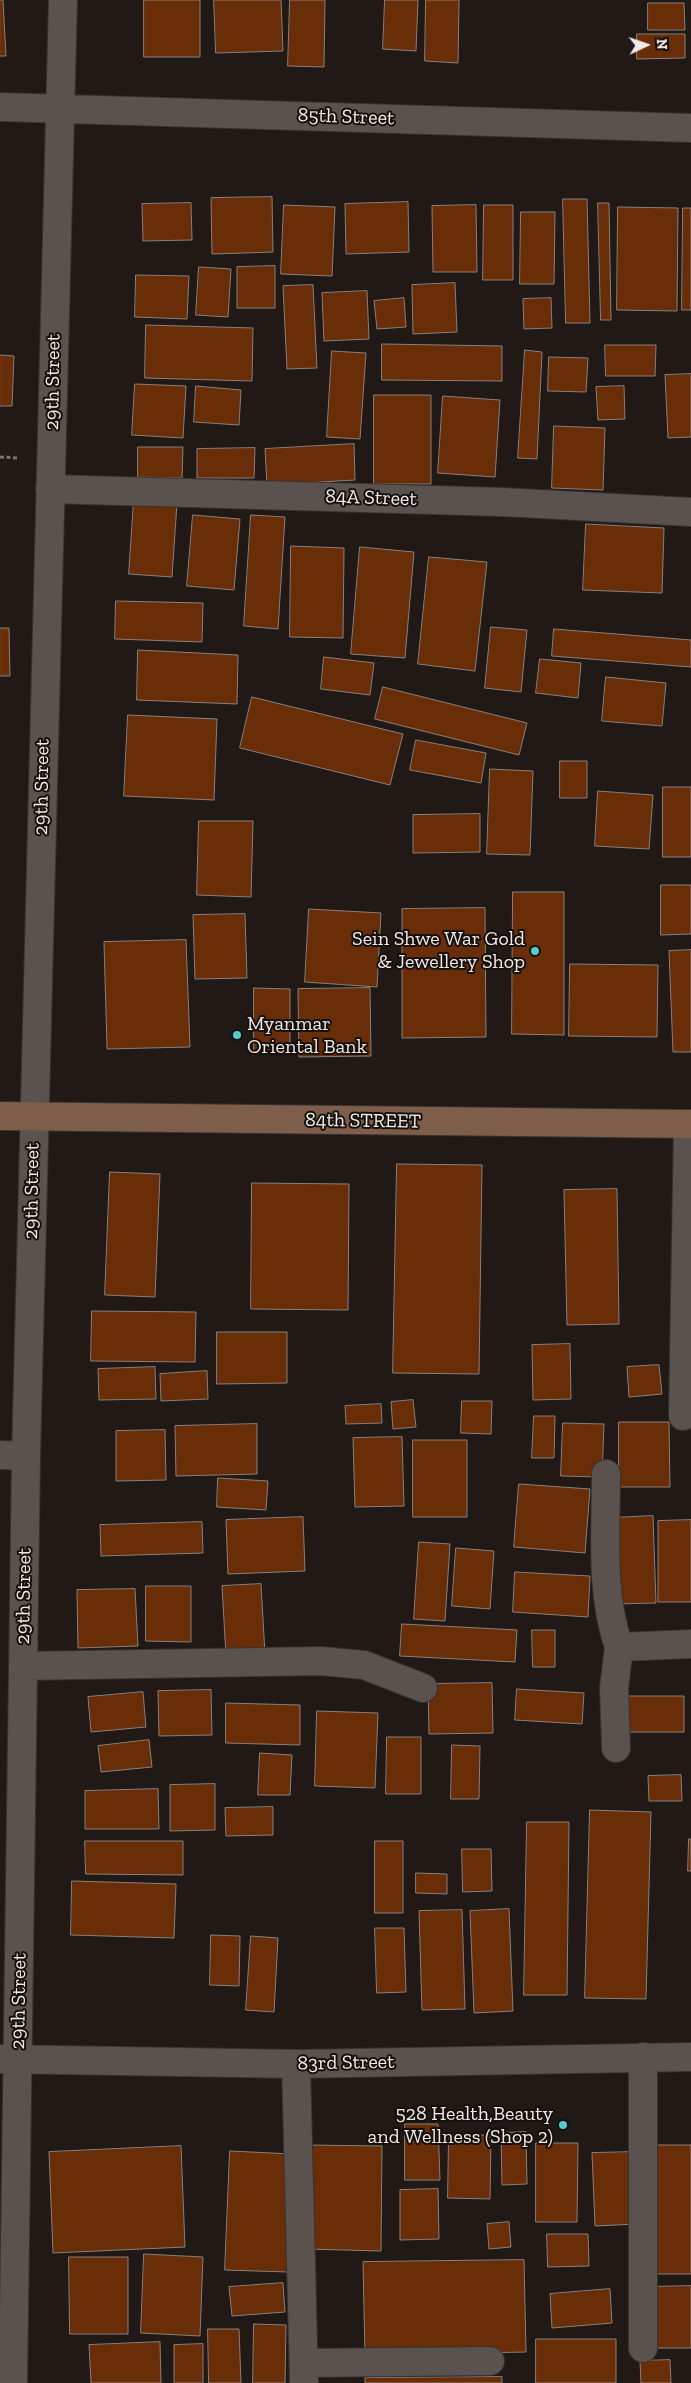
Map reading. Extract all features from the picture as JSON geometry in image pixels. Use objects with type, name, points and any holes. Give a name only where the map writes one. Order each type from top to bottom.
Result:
[{"type":"main road","points":[[0,1116],[34,1118]]},
{"type":"main road","name":"84th STREET","points":[[34,1118],[690,1124]]},
{"type":"street","name":"29th Street","points":[[13,2383],[9,2059],[11,1782],[23,1666],[13,1456],[34,1118],[63,0]]},
{"type":"street","name":"85th Street","points":[[0,107],[691,128]]},
{"type":"street","name":"84A Street","points":[[50,489],[492,502],[691,512]]},
{"type":"street","points":[[684,1416],[690,1124]]},
{"type":"street","points":[[606,1474],[606,1594],[613,1630],[619,1647],[614,1688],[616,1748]]},
{"type":"street","points":[[619,1647],[691,1644]]},
{"type":"street","points":[[23,1666],[321,1661],[364,1665],[423,1688]]},
{"type":"street","name":"83rd Street","points":[[9,2059],[296,2064],[691,2057]]},
{"type":"street","points":[[643,2058],[643,2348]]},
{"type":"street","points":[[296,2064],[305,2373],[490,2361]]},
{"type":"building","points":[[0,0],[3,0],[6,56],[0,56]]},
{"type":"building","points":[[144,0],[200,0],[200,57],[144,57]]},
{"type":"building","points":[[214,0],[281,0],[283,51],[216,53]]},
{"type":"building","points":[[290,0],[325,0],[324,67],[288,66]]},
{"type":"building","points":[[385,0],[418,0],[416,51],[383,49]]},
{"type":"building","points":[[426,0],[459,0],[458,63],[425,61]]},
{"type":"building","points":[[648,3],[684,3],[685,30],[648,30]]},
{"type":"building","points":[[637,34],[685,34],[685,58],[637,59]]},
{"type":"building","points":[[272,197],[273,252],[212,254],[211,198]]},
{"type":"building","points":[[563,199],[587,199],[590,323],[566,323]]},
{"type":"building","points":[[408,202],[409,252],[346,254],[345,204]]},
{"type":"building","points":[[191,203],[192,240],[143,241],[142,204]]},
{"type":"building","points":[[598,203],[609,203],[611,320],[601,320]]},
{"type":"building","points":[[284,205],[335,207],[332,276],[281,274]]},
{"type":"building","points":[[476,205],[477,272],[433,272],[432,206]]},
{"type":"building","points":[[484,205],[513,205],[513,280],[483,280]]},
{"type":"building","points":[[618,207],[678,208],[677,311],[617,310]]},
{"type":"building","points":[[683,208],[691,208],[691,310],[682,310]]},
{"type":"building","points":[[521,212],[555,212],[554,284],[520,284]]},
{"type":"building","points":[[275,266],[275,308],[237,308],[237,267]]},
{"type":"building","points":[[199,267],[231,269],[228,317],[196,315]]},
{"type":"building","points":[[136,275],[189,276],[187,319],[135,317]]},
{"type":"building","points":[[455,283],[457,332],[413,334],[412,285]]},
{"type":"building","points":[[313,285],[317,368],[287,369],[283,286]]},
{"type":"building","points":[[367,291],[369,339],[324,341],[322,293]]},
{"type":"building","points":[[404,298],[406,327],[377,329],[374,301]]},
{"type":"building","points":[[551,298],[552,328],[524,329],[523,299]]},
{"type":"building","points":[[146,325],[253,328],[252,381],[145,378]]},
{"type":"building","points":[[382,344],[502,346],[502,381],[382,380]]},
{"type":"building","points":[[605,345],[656,345],[655,376],[606,376]]},
{"type":"building","points":[[525,350],[542,352],[537,459],[518,458]]},
{"type":"building","points":[[332,351],[366,353],[360,439],[327,437]]},
{"type":"building","points":[[0,355],[14,356],[12,406],[0,406]]},
{"type":"building","points":[[549,357],[588,358],[586,392],[548,391]]},
{"type":"building","points":[[691,374],[691,437],[668,438],[665,375]]},
{"type":"building","points":[[135,384],[186,386],[183,438],[132,435]]},
{"type":"building","points":[[196,386],[241,390],[239,425],[194,422]]},
{"type":"building","points":[[624,386],[625,419],[598,420],[596,387]]},
{"type":"building","points":[[374,395],[431,395],[431,484],[374,484]]},
{"type":"building","points":[[443,396],[500,400],[495,477],[438,473]]},
{"type":"building","points":[[554,426],[605,428],[603,490],[552,488]]},
{"type":"building","points":[[354,444],[355,480],[267,485],[265,449]]},
{"type":"building","points":[[138,447],[183,447],[182,478],[138,477]]},
{"type":"building","points":[[255,448],[254,478],[197,478],[197,449]]},
{"type":"building","points":[[134,500],[177,503],[172,577],[129,574]]},
{"type":"building","points":[[193,515],[240,519],[234,590],[187,586]]},
{"type":"building","points":[[251,515],[285,517],[278,629],[244,626]]},
{"type":"building","points":[[586,524],[664,528],[662,593],[583,590]]},
{"type":"building","points":[[291,546],[344,548],[343,638],[290,637]]},
{"type":"building","points":[[360,547],[414,552],[405,658],[351,654]]},
{"type":"building","points":[[429,557],[487,562],[475,671],[418,664]]},
{"type":"building","points":[[116,601],[203,603],[202,642],[115,639]]},
{"type":"building","points":[[491,627],[527,630],[521,692],[485,688]]},
{"type":"building","points":[[0,628],[9,628],[10,676],[0,676]]},
{"type":"building","points":[[554,629],[691,640],[691,667],[552,656]]},
{"type":"building","points":[[138,650],[238,655],[237,704],[137,700]]},
{"type":"building","points":[[324,657],[374,663],[370,695],[321,689]]},
{"type":"building","points":[[540,659],[581,663],[578,698],[536,693]]},
{"type":"building","points":[[606,677],[666,683],[662,726],[602,721]]},
{"type":"building","points":[[383,687],[527,723],[519,755],[375,719]]},
{"type":"building","points":[[252,697],[403,734],[390,785],[240,748]]},
{"type":"building","points":[[128,715],[217,719],[214,800],[124,796]]},
{"type":"building","points":[[416,740],[486,753],[481,783],[410,770]]},
{"type":"building","points":[[560,761],[587,761],[587,798],[560,798]]},
{"type":"building","points":[[490,769],[533,771],[530,855],[487,854]]},
{"type":"building","points":[[663,787],[691,787],[691,857],[663,857]]},
{"type":"building","points":[[598,791],[653,795],[649,849],[595,846]]},
{"type":"building","points":[[480,814],[480,852],[413,853],[413,815]]},
{"type":"building","points":[[199,821],[253,821],[251,897],[197,895]]},
{"type":"building","points":[[661,885],[691,885],[691,934],[661,935]]},
{"type":"building","points":[[513,892],[564,892],[564,1035],[512,1034]]},
{"type":"building","points":[[485,908],[486,1037],[402,1038],[402,909]]},
{"type":"building","points":[[309,909],[381,913],[377,987],[305,982]]},
{"type":"building","points":[[245,914],[247,978],[195,979],[193,915]]},
{"type":"building","points":[[186,940],[190,1047],[107,1049],[104,942]]},
{"type":"building","points":[[691,950],[691,1052],[673,1052],[669,951]]},
{"type":"building","points":[[570,964],[658,965],[657,1037],[569,1036]]},
{"type":"building","points":[[254,988],[290,989],[290,1052],[254,1052]]},
{"type":"building","points":[[370,988],[371,1056],[299,1057],[298,989]]},
{"type":"building","points":[[397,1164],[482,1165],[479,1374],[393,1373]]},
{"type":"building","points":[[110,1172],[160,1174],[155,1297],[105,1295]]},
{"type":"building","points":[[252,1183],[349,1184],[348,1310],[251,1309]]},
{"type":"building","points":[[617,1189],[619,1324],[567,1325],[564,1190]]},
{"type":"building","points":[[92,1311],[196,1312],[195,1362],[91,1361]]},
{"type":"building","points":[[217,1332],[287,1332],[287,1383],[217,1384]]},
{"type":"building","points":[[570,1344],[571,1399],[533,1400],[532,1345]]},
{"type":"building","points":[[659,1365],[662,1394],[629,1397],[627,1367]]},
{"type":"building","points":[[155,1367],[156,1399],[99,1400],[98,1369]]},
{"type":"building","points":[[207,1371],[208,1399],[161,1401],[160,1374]]},
{"type":"building","points":[[413,1400],[416,1427],[393,1429],[391,1402]]},
{"type":"building","points":[[462,1401],[492,1401],[491,1434],[461,1433]]},
{"type":"building","points":[[381,1404],[382,1423],[346,1424],[345,1406]]},
{"type":"building","points":[[534,1416],[555,1416],[554,1458],[532,1458]]},
{"type":"building","points":[[619,1422],[669,1422],[670,1487],[619,1487]]},
{"type":"building","points":[[563,1423],[604,1424],[602,1477],[561,1476]]},
{"type":"building","points":[[257,1424],[257,1474],[176,1476],[175,1426]]},
{"type":"building","points":[[165,1430],[166,1480],[116,1481],[116,1431]]},
{"type":"building","points":[[402,1437],[404,1506],[355,1507],[353,1438]]},
{"type":"building","points":[[413,1440],[467,1440],[467,1517],[413,1517]]},
{"type":"building","points":[[218,1478],[268,1481],[266,1510],[217,1507]]},
{"type":"building","points":[[519,1484],[590,1489],[585,1553],[514,1547]]},
{"type":"building","points":[[653,1516],[656,1603],[614,1604],[611,1518]]},
{"type":"building","points":[[303,1517],[305,1571],[228,1574],[226,1520]]},
{"type":"building","points":[[691,1520],[691,1602],[658,1602],[658,1521]]},
{"type":"building","points":[[202,1522],[203,1553],[101,1556],[100,1525]]},
{"type":"building","points":[[419,1542],[450,1544],[445,1621],[414,1619]]},
{"type":"building","points":[[456,1548],[494,1551],[490,1609],[452,1606]]},
{"type":"building","points":[[515,1572],[590,1576],[588,1617],[513,1612]]},
{"type":"building","points":[[261,1584],[265,1654],[226,1656],[222,1586]]},
{"type":"building","points":[[146,1586],[191,1586],[191,1642],[146,1641]]},
{"type":"building","points":[[135,1589],[138,1646],[78,1648],[77,1590]]},
{"type":"building","points":[[402,1624],[517,1630],[515,1662],[400,1656]]},
{"type":"building","points":[[532,1630],[555,1630],[555,1667],[533,1667]]},
{"type":"building","points":[[492,1683],[493,1733],[429,1734],[428,1684]]},
{"type":"building","points":[[517,1689],[584,1693],[582,1724],[515,1720]]},
{"type":"building","points":[[211,1690],[212,1735],[159,1736],[158,1691]]},
{"type":"building","points":[[143,1692],[146,1727],[91,1732],[88,1697]]},
{"type":"building","points":[[627,1696],[684,1696],[684,1732],[627,1732]]},
{"type":"building","points":[[226,1703],[300,1705],[300,1745],[226,1743]]},
{"type":"building","points":[[317,1711],[378,1713],[375,1788],[315,1786]]},
{"type":"building","points":[[387,1737],[421,1737],[421,1794],[386,1794]]},
{"type":"building","points":[[149,1740],[152,1767],[101,1772],[98,1746]]},
{"type":"building","points":[[452,1745],[480,1746],[479,1799],[451,1799]]},
{"type":"building","points":[[260,1753],[292,1755],[290,1795],[258,1795]]},
{"type":"building","points":[[681,1775],[682,1801],[649,1801],[648,1776]]},
{"type":"building","points":[[215,1784],[215,1830],[170,1831],[170,1785]]},
{"type":"building","points":[[158,1789],[159,1829],[85,1829],[85,1791]]},
{"type":"building","points":[[273,1807],[273,1835],[226,1836],[225,1808]]},
{"type":"building","points":[[590,1810],[651,1812],[646,1999],[585,1998]]},
{"type":"building","points":[[527,1822],[569,1822],[567,1995],[524,1995]]},
{"type":"building","points":[[689,1839],[691,1839],[691,1871],[688,1871]]},
{"type":"building","points":[[85,1841],[183,1841],[183,1875],[86,1874]]},
{"type":"building","points":[[375,1841],[403,1841],[403,1913],[375,1913]]},
{"type":"building","points":[[462,1849],[491,1849],[492,1891],[463,1892]]},
{"type":"building","points":[[416,1873],[447,1874],[447,1894],[416,1893]]},
{"type":"building","points":[[72,1881],[176,1884],[174,1938],[71,1935]]},
{"type":"building","points":[[509,1909],[513,2011],[474,2013],[470,1911]]},
{"type":"building","points":[[462,1910],[465,2009],[422,2010],[419,1911]]},
{"type":"building","points":[[375,1928],[404,1928],[406,1992],[377,1993]]},
{"type":"building","points":[[211,1935],[240,1936],[239,1986],[210,1985]]},
{"type":"building","points":[[251,1936],[278,1938],[274,2012],[246,2010]]},
{"type":"building","points":[[405,2124],[438,2124],[440,2180],[405,2180]]},
{"type":"building","points":[[526,2132],[527,2184],[502,2185],[501,2133]]},
{"type":"building","points":[[449,2135],[491,2135],[490,2199],[448,2198]]},
{"type":"building","points":[[536,2143],[578,2143],[577,2222],[536,2222]]},
{"type":"building","points":[[308,2145],[382,2146],[381,2251],[306,2249]]},
{"type":"building","points":[[650,2145],[691,2145],[691,2274],[650,2274]]},
{"type":"building","points":[[181,2146],[185,2247],[53,2253],[49,2152]]},
{"type":"building","points":[[230,2151],[292,2154],[288,2272],[225,2270]]},
{"type":"building","points":[[634,2152],[637,2224],[595,2226],[592,2153]]},
{"type":"building","points":[[438,2189],[439,2239],[400,2240],[400,2190]]},
{"type":"building","points":[[509,2222],[511,2247],[489,2249],[487,2224]]},
{"type":"building","points":[[547,2234],[588,2234],[589,2266],[548,2267]]},
{"type":"building","points":[[144,2254],[203,2257],[200,2336],[141,2333]]},
{"type":"building","points":[[69,2257],[128,2257],[128,2334],[70,2334]]},
{"type":"building","points":[[524,2260],[526,2352],[365,2355],[363,2262]]},
{"type":"building","points":[[283,2283],[285,2312],[232,2316],[229,2287]]},
{"type":"building","points":[[691,2286],[691,2348],[650,2348],[649,2287]]},
{"type":"building","points":[[610,2289],[612,2323],[552,2328],[550,2294]]},
{"type":"building","points":[[254,2324],[286,2325],[285,2383],[253,2383]]},
{"type":"building","points":[[208,2329],[239,2329],[241,2383],[209,2383]]},
{"type":"building","points":[[536,2339],[616,2339],[616,2383],[536,2383]]},
{"type":"building","points":[[160,2342],[161,2383],[91,2383],[89,2345]]},
{"type":"building","points":[[203,2344],[203,2383],[174,2383],[174,2345]]},
{"type":"building","points":[[670,2360],[671,2383],[641,2383],[640,2361]]},
{"type":"building","points":[[502,2377],[502,2383],[365,2383],[365,2378]]},
{"type":"place","name":"Sein Shwe War Gold & Jewellery Shop","points":[[535,951]]},
{"type":"place","name":"Myanmar Oriental Bank","points":[[237,1035]]},
{"type":"place","name":"528 Health,Beauty and Wellness (Shop 2)","points":[[563,2125]]}]
